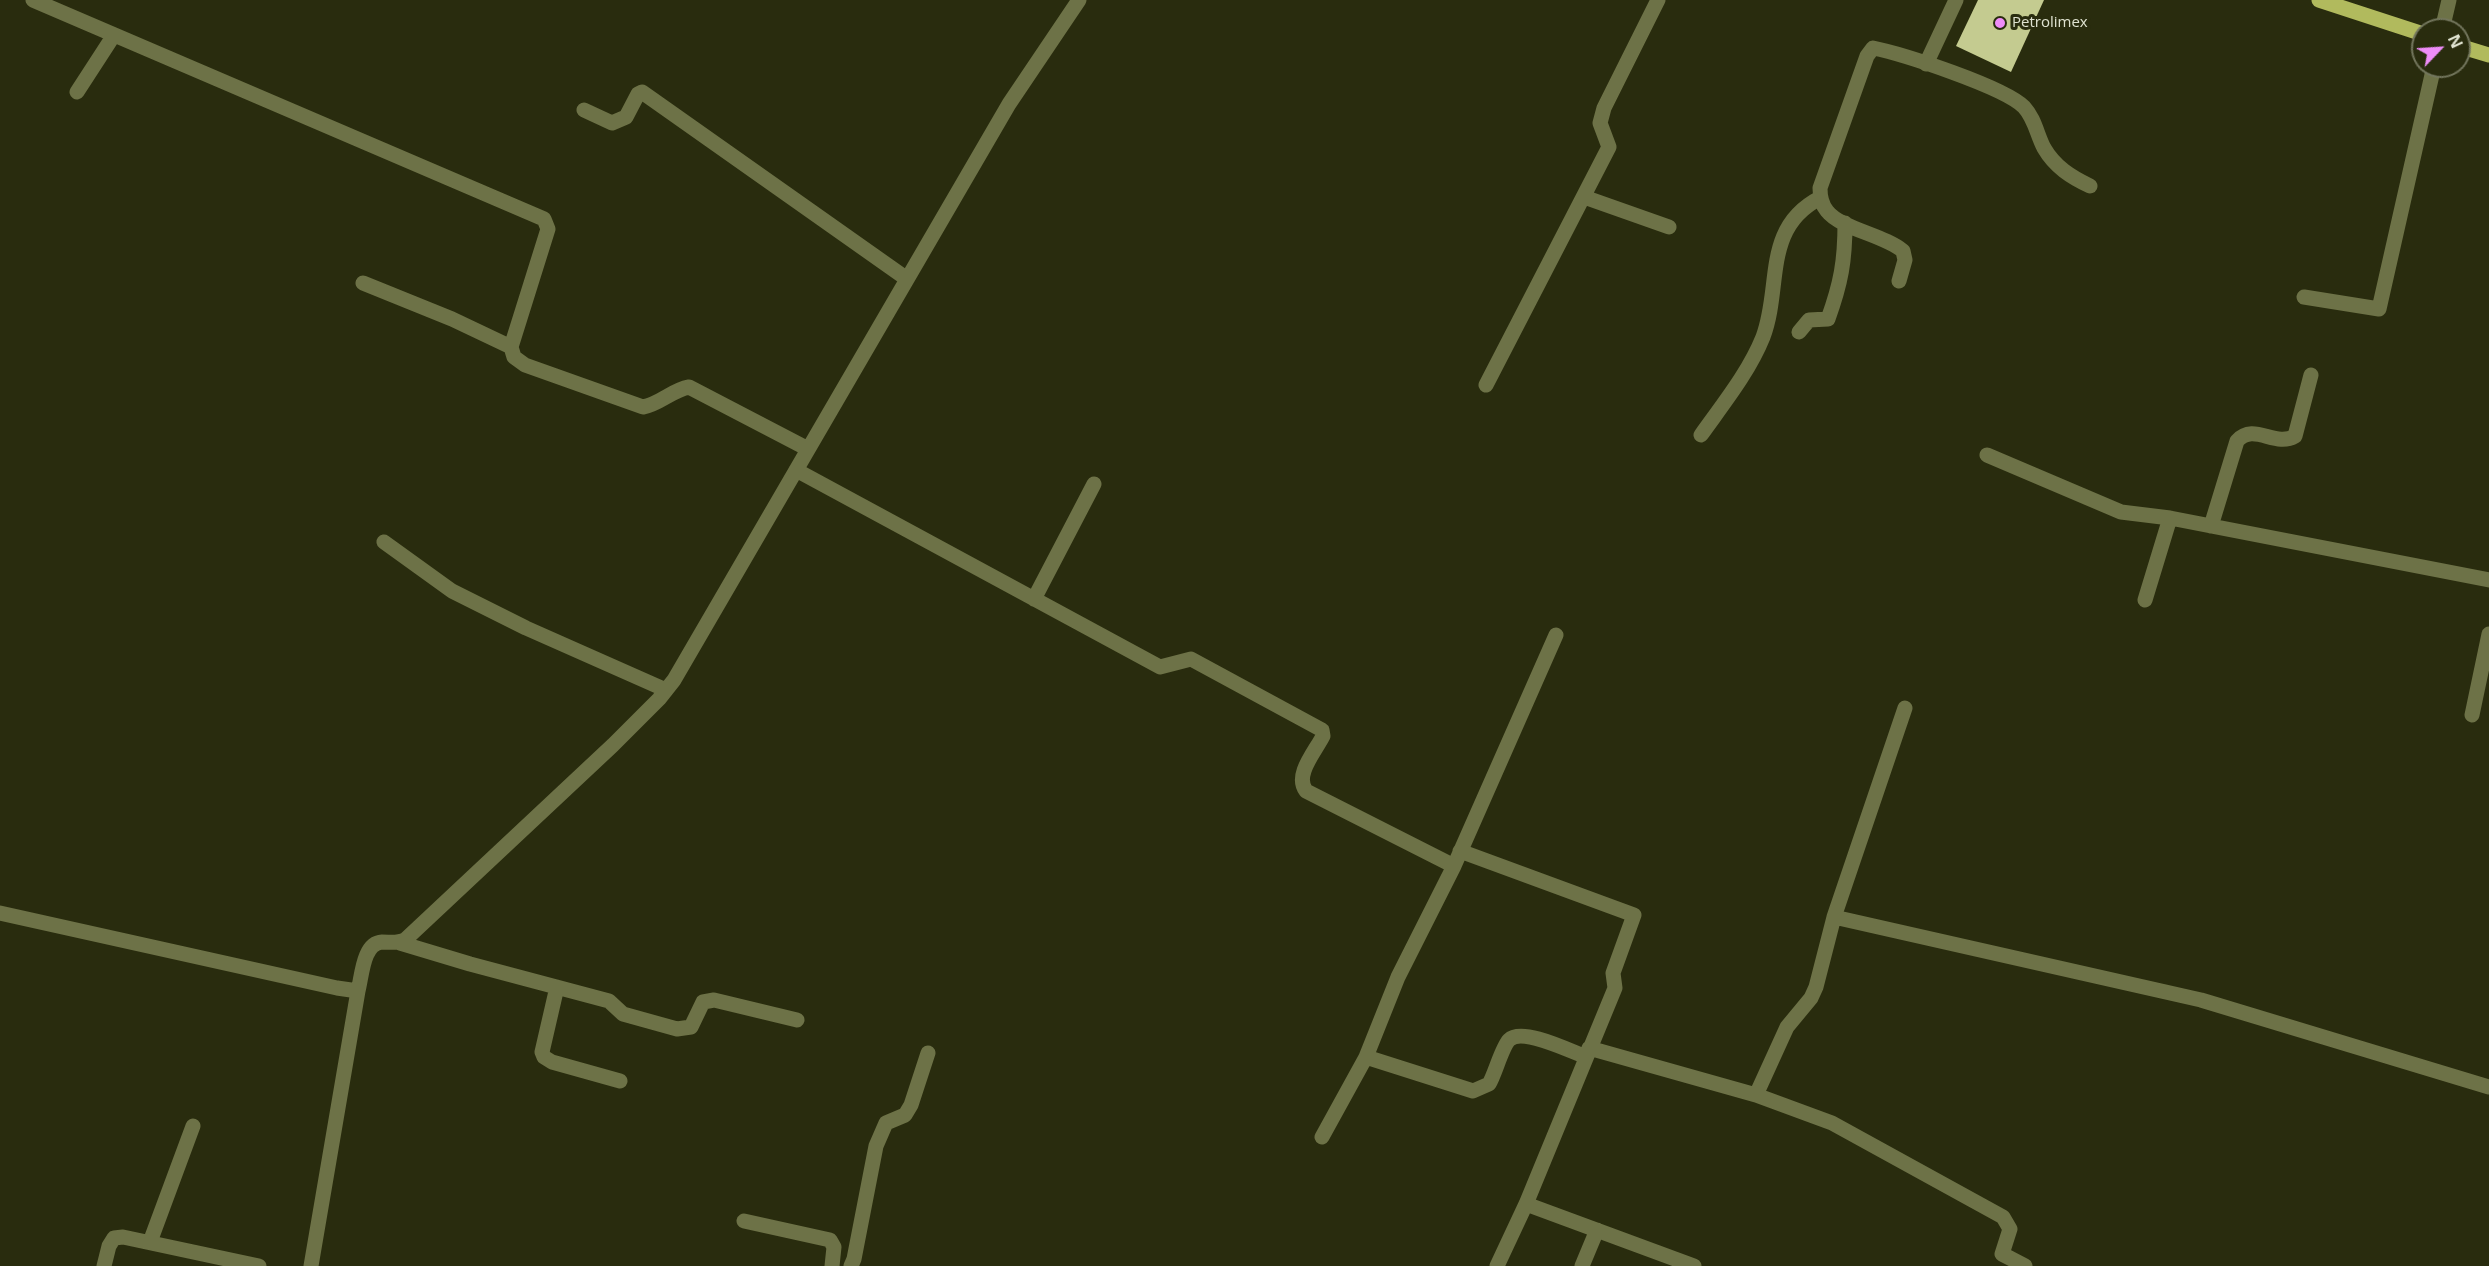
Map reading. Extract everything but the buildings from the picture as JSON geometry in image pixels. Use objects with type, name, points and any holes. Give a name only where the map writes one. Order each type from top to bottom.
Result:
[{"type":"main road","points":[[2319,0],[2411,30]]},
{"type":"main road","points":[[2471,50],[2489,55]]},
{"type":"street","points":[[35,0],[544,219],[548,229],[511,347],[514,357],[525,365],[643,408],[656,405],[681,388],[689,387],[808,449]]},
{"type":"street","points":[[400,943],[613,745],[666,690],[1009,104],[1079,0]]},
{"type":"street","points":[[1486,385],[1609,147],[1600,123],[1604,108],[1658,0]]},
{"type":"street","points":[[1926,64],[1956,0]]},
{"type":"street","points":[[2445,18],[2449,0]]},
{"type":"street","points":[[77,92],[114,35]]},
{"type":"street","points":[[1899,281],[1905,260],[1903,250],[1827,212],[1820,198],[1820,188],[1869,52],[1874,48],[1926,64],[2012,97],[2031,116],[2045,148],[2057,166],[2074,179],[2090,186]]},
{"type":"street","points":[[2304,297],[2379,309],[2431,78]]},
{"type":"street","points":[[584,110],[612,123],[626,117],[638,94],[642,92],[907,279]]},
{"type":"street","points":[[1584,197],[1669,227]]},
{"type":"street","points":[[1701,435],[1745,370],[1763,336],[1779,244],[1807,205],[1820,198]]},
{"type":"street","points":[[1799,332],[1809,320],[1828,319],[1841,282],[1845,223]]},
{"type":"street","points":[[363,283],[452,319],[511,347]]},
{"type":"street","points":[[2211,526],[2237,441],[2242,436],[2251,433],[2280,440],[2288,440],[2295,436],[2311,375]]},
{"type":"street","points":[[1987,455],[2121,512],[2170,518],[2489,580]]},
{"type":"street","points":[[796,470],[1160,666],[1191,659],[1322,729],[1323,736],[1301,776],[1302,786],[1306,791],[1454,866]]},
{"type":"street","points":[[1034,599],[1094,484]]},
{"type":"street","points":[[2145,600],[2170,518]]},
{"type":"street","points":[[384,542],[452,591],[526,628],[666,690]]},
{"type":"street","points":[[1322,1137],[1366,1057],[1398,977],[1454,866],[1556,634]]},
{"type":"street","points":[[2472,715],[2489,634]]},
{"type":"street","points":[[1756,1095],[1787,1027],[1811,998],[1816,987],[1834,917],[1905,708]]},
{"type":"street","points":[[1460,851],[1634,915],[1612,973],[1615,987],[1526,1204],[1497,1266]]},
{"type":"street","points":[[0,913],[358,991]]},
{"type":"street","points":[[1834,917],[2201,1000],[2489,1087]]},
{"type":"street","points":[[311,1266],[358,991],[372,945],[379,942],[400,943],[609,1000],[623,1014],[677,1029],[691,1027],[703,1002],[714,1000],[797,1020]]},
{"type":"street","points":[[557,987],[542,1052],[544,1057],[552,1062],[620,1081]]},
{"type":"street","points":[[1366,1057],[1473,1091],[1490,1084],[1508,1041],[1516,1036],[1529,1036],[1756,1095],[1832,1123],[2003,1217],[2010,1229],[2000,1260],[2025,1266]]},
{"type":"street","points":[[851,1266],[876,1146],[886,1123],[905,1115],[911,1105],[927,1053]]},
{"type":"street","points":[[150,1242],[193,1126]]},
{"type":"street","points":[[1526,1204],[1694,1266]]},
{"type":"street","points":[[744,1221],[830,1240],[834,1247],[832,1266]]},
{"type":"street","points":[[1582,1266],[1598,1230]]},
{"type":"street","points":[[104,1266],[109,1246],[114,1238],[123,1236],[259,1266]]},
{"type":"place","name":"Petrolimex","points":[[2000,23]]}]
